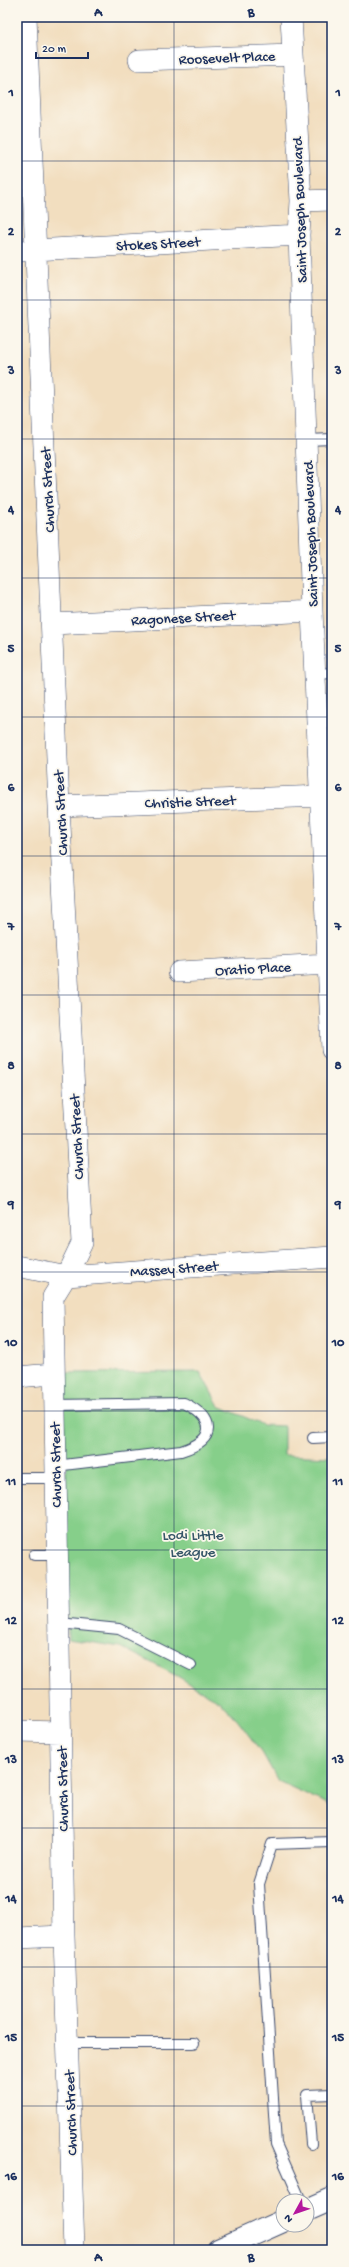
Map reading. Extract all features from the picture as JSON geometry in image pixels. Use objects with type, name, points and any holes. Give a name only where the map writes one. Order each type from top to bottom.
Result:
[{"type":"main road","points":[[315,2206],[332,2199]]},
{"type":"main road","points":[[218,2250],[275,2225]]},
{"type":"street","name":"Church Street","points":[[26,17],[27,250],[53,624],[59,806],[82,1243],[66,1276],[53,1297],[64,1936],[74,2250]]},
{"type":"street","name":"Saint Joseph Boulevard","points":[[291,17],[301,201],[299,235],[312,611],[324,674],[327,796],[328,964],[331,998],[332,1050]]},
{"type":"street","name":"Roosevelt Place","points":[[139,60],[292,55]]},
{"type":"street","points":[[301,201],[332,200]]},
{"type":"street","name":"Stokes Street","points":[[27,250],[299,235]]},
{"type":"street","name":"Ragonese Street","points":[[53,624],[312,611]]},
{"type":"street","name":"Christie Street","points":[[59,806],[327,796]]},
{"type":"street","name":"Oratio Place","points":[[179,972],[328,964]]},
{"type":"street","name":"Massey Street","points":[[17,1266],[66,1276],[332,1257]]},
{"type":"street","points":[[17,1377],[54,1374]]},
{"type":"street","points":[[17,1731],[61,1732]]},
{"type":"street","points":[[17,1938],[64,1936]]},
{"type":"lane","points":[[307,440],[332,438]]},
{"type":"lane","points":[[17,1478],[181,1451],[194,1447],[204,1440],[208,1430],[206,1418],[198,1410],[184,1403],[54,1405]]},
{"type":"lane","points":[[313,1438],[332,1437]]},
{"type":"lane","points":[[34,1555],[57,1555]]},
{"type":"lane","points":[[59,1623],[119,1629],[191,1665]]},
{"type":"lane","points":[[297,2193],[276,2144],[259,1884],[272,1844],[332,1842]]},
{"type":"lane","points":[[68,2043],[194,2043]]},
{"type":"lane","points":[[311,2144],[307,2095],[332,2094]]},
{"type":"green space","name":"Lodi Little League","points":[[200,1372],[219,1406],[263,1425],[284,1426],[284,1455],[332,1457],[332,1806],[278,1781],[263,1754],[238,1721],[221,1703],[179,1677],[121,1647],[68,1639],[64,1373]]}]
